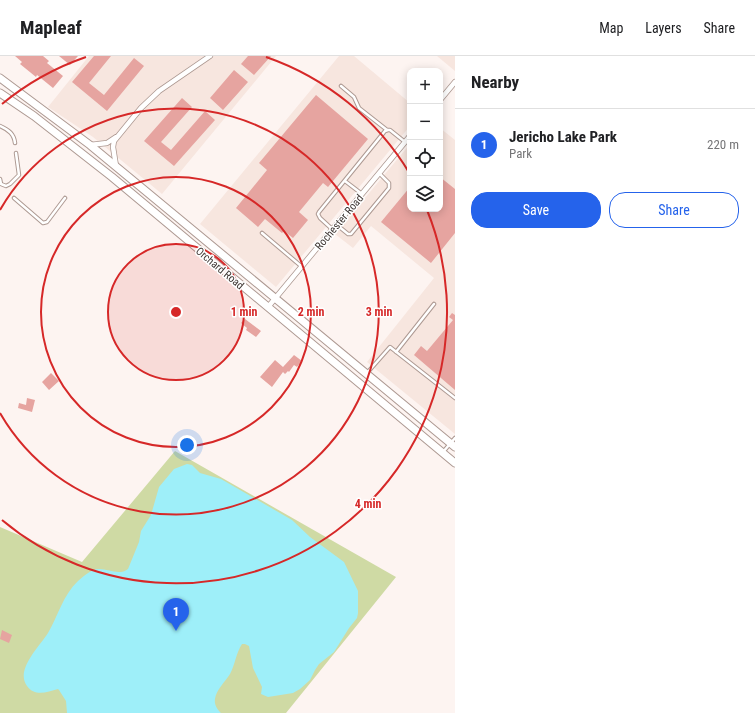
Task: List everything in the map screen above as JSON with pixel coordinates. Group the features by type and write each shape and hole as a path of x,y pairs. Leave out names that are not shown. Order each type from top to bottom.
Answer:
{"main road":[{"name":"Orchard Road","path":"0,78 90,145 275,298 454,442"},
{"name":"Orchard Road","path":"0,92 34,116 112,177 455,462"}],"street":[{"path":"90,145 106,143 117,136 141,108 159,91 210,56"},
{"path":"443,96 455,82"},
{"path":"116,166 113,147 117,136"},
{"name":"Rochester Road","path":"268,307 407,140"}],"lane":[{"path":"341,86 354,97 359,108 405,142"},
{"path":"0,126 11,133 14,137 15,143"},
{"path":"379,174 389,183 390,186 351,234 334,227 320,218 318,214 387,130"},
{"path":"0,179 1,184 6,186 19,176 16,153"},
{"path":"345,180 362,194"},
{"path":"14,198 43,222 47,222 66,198"},
{"path":"262,234 301,266"},
{"path":"396,352 434,304"},
{"path":"367,373 390,347 455,398"},
{"path":"442,452 454,442"}],"shaded area":[{"path":"89,56 276,56 162,194 93,137 48,107"},
{"path":"339,56 354,56 407,100 407,130 276,287 200,224"},
{"path":"437,56 455,56 455,71"},
{"path":"443,130 455,140 455,434 367,362 434,278 371,226 353,248 335,234 407,148 407,212 443,212"}],"green space":[{"path":"175,451 396,577 286,713 0,713 0,527 82,562"}],"water":[{"path":"187,464 192,465 200,473 221,479 292,520 310,537 344,562 358,591 357,618 334,652 319,664 310,680 293,693 268,697 261,694 262,687 253,668 249,646 242,644 230,674 219,689 216,696 216,705 221,713 67,713 66,701 58,689 37,693 27,686 24,680 26,666 48,633 68,593 78,581 96,569 121,572 128,569 139,542 141,531 151,515 159,487 174,469"}],"building":[{"path":"15,56 43,56 49,61 47,63 63,76 53,88 20,64 22,62"},
{"path":"59,56 78,56 70,65"},
{"path":"94,56 111,56 89,83 104,95 134,58 144,66 107,111 72,82"},
{"path":"248,56 271,56 254,75 241,64"},
{"path":"234,70 248,82 223,110 210,98"},
{"path":"316,95 368,139 328,187 323,183 299,212 308,220 293,238 284,231 282,233 265,219 258,227 236,208 267,170 259,163"},
{"path":"182,98 192,107 161,142 171,150 205,111 215,120 174,166 144,141"},
{"path":"443,179 455,189 455,233 431,263 381,222 407,191 407,212 443,212"},
{"path":"452,313 455,315 455,390 414,355 421,346 427,351 453,320 449,317"},
{"path":"245,319 261,331 256,337 246,330 247,328 241,323"},
{"path":"294,355 302,361 297,367 294,365 289,372 288,371 285,374 283,372 272,387 260,377 275,360 283,367"},
{"path":"51,373 59,381 49,390 42,382"},
{"path":"27,398 35,400 32,412 18,408 19,403 26,405"},
{"path":"2,630 12,635 9,643 0,639"}],"place":[{"name":"Jericho Lake Park","path":"176,631"}]}
